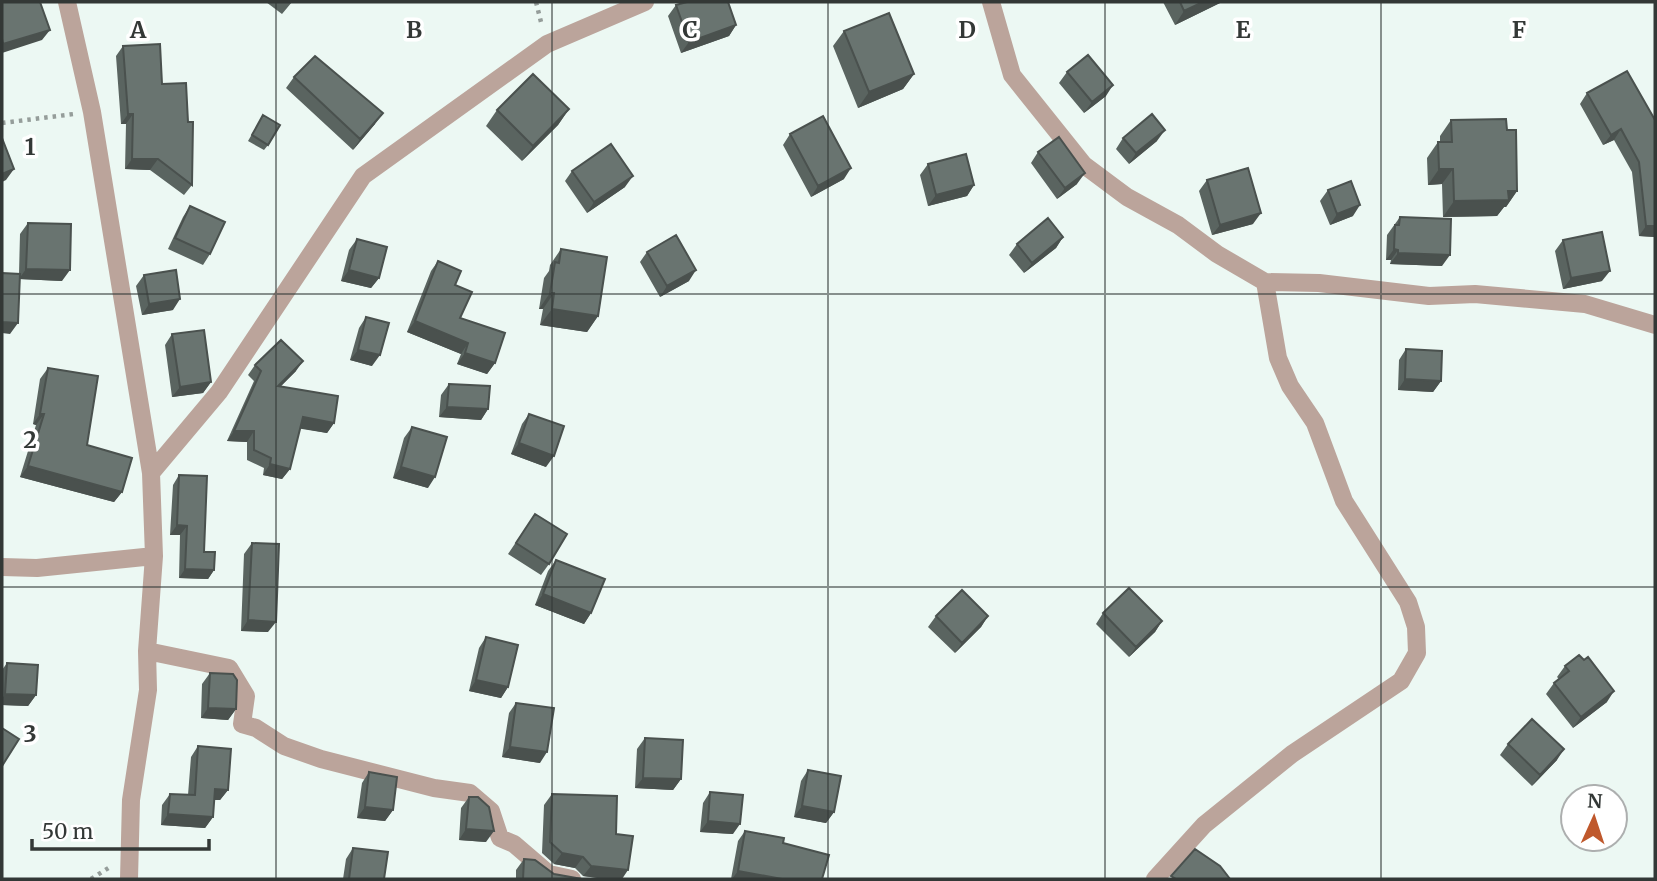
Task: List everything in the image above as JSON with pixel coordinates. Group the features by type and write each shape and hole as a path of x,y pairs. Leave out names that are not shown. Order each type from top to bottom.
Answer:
{"street":[{"path":"67,2 92,112 150,472 154,556 147,651 148,690 131,800 130,879"},
{"path":"150,472 219,392 363,176 547,44 645,2"},
{"path":"991,2 1012,75 1083,165 1127,197 1178,225 1217,254 1265,282 1319,283 1429,296 1475,294 1585,304 1655,325"},
{"path":"1155,879 1204,825 1282,762 1401,681 1417,653 1416,627 1408,602 1344,500 1315,423 1290,386 1278,358 1272,336 1265,282"},
{"path":"2,567 37,568 154,556"},
{"path":"147,651 229,668 246,696 242,724 256,728 284,747 434,788 470,793 491,811 500,838 514,844 549,874 572,879"}],"path":[{"path":"2,123 92,112"}],"building":[{"path":"2,2 40,2 50,30 3,44"},
{"path":"687,2 728,2 736,25 689,42 676,5"},
{"path":"1180,2 1203,2 1184,11"},
{"path":"889,13 914,74 869,92 844,31"},
{"path":"160,44 162,84 186,83 188,122 193,122 192,185 158,159 132,159 133,114 128,114 123,46"},
{"path":"1088,55 1113,85 1092,102 1067,72"},
{"path":"315,56 383,113 360,139 294,77"},
{"path":"1627,71 1655,120 1655,226 1646,226 1639,162 1621,129 1611,135 1587,93"},
{"path":"533,74 569,109 533,146 497,110"},
{"path":"1152,114 1165,130 1136,153 1123,138"},
{"path":"263,115 280,125 268,145 252,135"},
{"path":"823,116 851,168 818,186 790,134"},
{"path":"1506,119 1507,130 1516,130 1517,191 1508,191 1509,200 1454,201 1453,169 1439,169 1438,142 1452,142 1451,120"},
{"path":"1059,137 1085,173 1065,188 1038,152"},
{"path":"2,138 14,169 2,174"},
{"path":"611,144 633,176 594,202 572,171"},
{"path":"966,154 974,185 936,195 928,164"},
{"path":"1248,168 1261,213 1220,225 1207,180"},
{"path":"1351,181 1360,205 1337,214 1328,190"},
{"path":"190,206 225,222 210,254 175,238"},
{"path":"1400,217 1451,219 1450,255 1398,253 1398,250 1394,249 1395,225 1399,225"},
{"path":"1048,218 1063,237 1032,263 1017,244"},
{"path":"28,223 71,224 70,270 26,269"},
{"path":"1602,232 1610,271 1571,278 1563,240"},
{"path":"676,235 696,270 667,286 647,252"},
{"path":"357,239 387,247 379,278 349,270"},
{"path":"561,249 607,257 598,316 552,309 554,293 550,293 555,262 559,263"},
{"path":"438,261 461,271 455,285 472,292 460,318 505,333 495,363 465,353 468,343 415,321"},
{"path":"176,270 180,299 149,304 144,275"},
{"path":"2,273 20,274 18,323 2,322"},
{"path":"366,317 389,323 380,355 358,350"},
{"path":"204,330 211,382 180,387 172,334"},
{"path":"281,340 303,361 278,386 338,396 334,423 303,417 290,469 270,464 271,458 254,450 254,431 234,431 261,371 255,365"},
{"path":"1406,349 1442,351 1441,381 1405,379"},
{"path":"48,368 98,376 87,445 132,458 122,492 28,466 44,414 40,414"},
{"path":"449,384 490,386 488,409 447,407"},
{"path":"529,414 564,426 554,456 519,443"},
{"path":"412,427 447,437 435,477 401,467"},
{"path":"179,475 207,476 204,552 215,552 214,570 185,569 187,526 177,525"},
{"path":"535,514 567,534 549,564 516,543"},
{"path":"252,543 279,544 276,622 248,620"},
{"path":"556,560 605,579 591,613 543,594"},
{"path":"1129,588 1162,621 1136,647 1103,613"},
{"path":"962,590 988,616 962,643 936,616"},
{"path":"486,637 518,645 508,687 476,680"},
{"path":"1579,655 1584,660 1588,657 1614,691 1581,717 1554,683 1569,671 1565,666"},
{"path":"7,663 38,665 36,695 5,694"},
{"path":"210,673 233,674 237,680 236,709 208,708"},
{"path":"516,703 554,708 547,752 510,747"},
{"path":"1532,719 1564,749 1540,775 1508,744"},
{"path":"2,728 19,739 2,766"},
{"path":"645,738 683,740 681,779 643,778"},
{"path":"198,746 231,749 228,790 215,789 213,817 168,814 170,794 195,795"},
{"path":"808,770 841,776 834,812 802,806"},
{"path":"369,772 397,777 393,810 365,807"},
{"path":"710,792 743,795 740,824 708,821"},
{"path":"552,794 617,796 616,834 633,836 628,870 591,866 583,857 562,853 550,842"},
{"path":"469,797 478,797 489,807 494,831 466,829"},
{"path":"745,831 784,838 783,843 829,855 822,879 782,879 738,871"},
{"path":"353,848 388,852 384,879 349,879"},
{"path":"1195,849 1220,866 1230,879 1176,879 1171,876"},
{"path":"524,859 535,860 554,874 582,879 523,879"}]}
